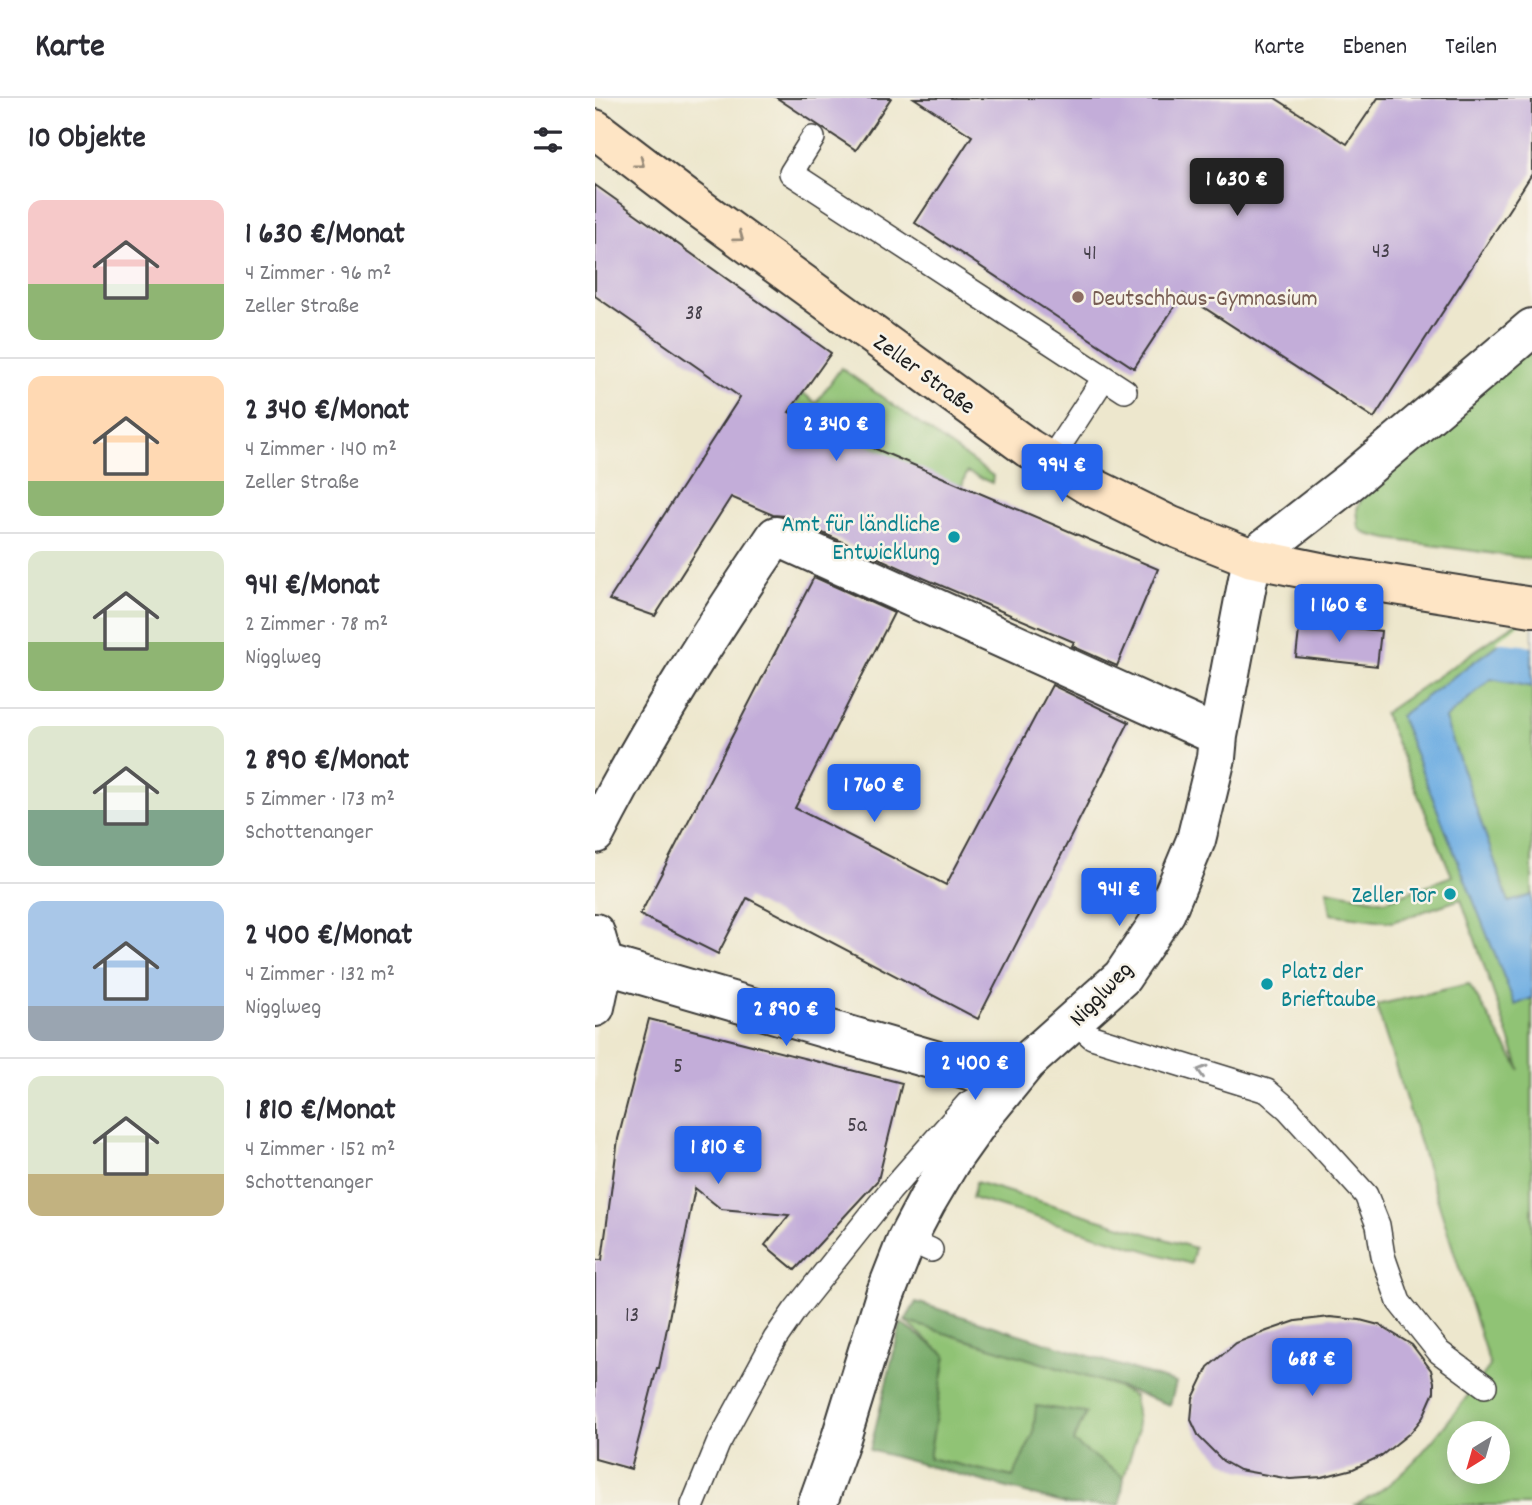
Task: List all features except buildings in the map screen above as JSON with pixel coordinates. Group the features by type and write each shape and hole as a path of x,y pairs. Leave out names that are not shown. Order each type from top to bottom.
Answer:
{"street":[{"name":"Zeller Straße","path":"595,129 1028,448 1088,485 1181,531 1252,558 1346,577 1517,604"},
{"path":"1252,558 1352,480 1532,328"},
{"path":"595,834 625,775 702,646 776,536 1218,736"},
{"name":"Nigglweg","path":"817,1505 841,1438 885,1295 919,1244 950,1162 1027,1062 1083,1029 1166,912 1196,840 1216,758 1252,558"},
{"path":"595,1007 600,948 880,1043 1010,1082"}],"lane":[{"path":"813,138 791,173 1125,391"},
{"path":"1049,462 1104,378"},
{"path":"1083,1029 1267,1091 1288,1109 1366,1195 1378,1225 1383,1256 1399,1302 1439,1352 1485,1386"},
{"path":"693,1505 718,1444 775,1339 795,1310 890,1191 967,1104 1010,1082"}],"green space":[{"path":"1532,345 1532,559 1388,539 1367,534 1359,528 1357,509 1363,495"},
{"path":"841,368 993,476 992,483 967,472 962,486 770,439 803,393 816,403"},
{"path":"1532,612 1532,1505 1354,1505 1393,1481 1412,1464 1447,1423 1447,1484 1510,1484 1510,1421 1448,1421 1490,1366 1376,1005 1469,984 1520,1070 1461,899 1392,922 1331,914 1327,890 1385,901 1452,876 1384,713"},
{"path":"976,1182 1195,1248 1191,1264 972,1198"},
{"path":"916,1302 1176,1383 1170,1405 905,1321"},
{"path":"905,1321 1110,1384 1134,1396 1138,1431 1124,1477 1097,1484 1013,1477 928,1458 946,1356"},
{"path":"901,1323 946,1355 929,1458 1013,1477 1033,1435 1036,1406 1086,1413 1073,1442 1124,1477 1120,1505 1069,1505 870,1450"}],"water":[{"path":"1532,619 1532,687 1491,679 1445,719 1509,902 1532,895 1532,998 1515,1005 1400,716"}],"pier":[{"path":"1532,615 1532,646 1495,642 1530,616"}],"place":[{"name":"Deutschhaus-Gymnasium","path":"1078,297"},
{"name":"Amt für ländliche Entwicklung","path":"954,537"},
{"name":"Zeller Tor","path":"1450,894"},
{"name":"Platz der Brieftaube","path":"1267,984"}]}
